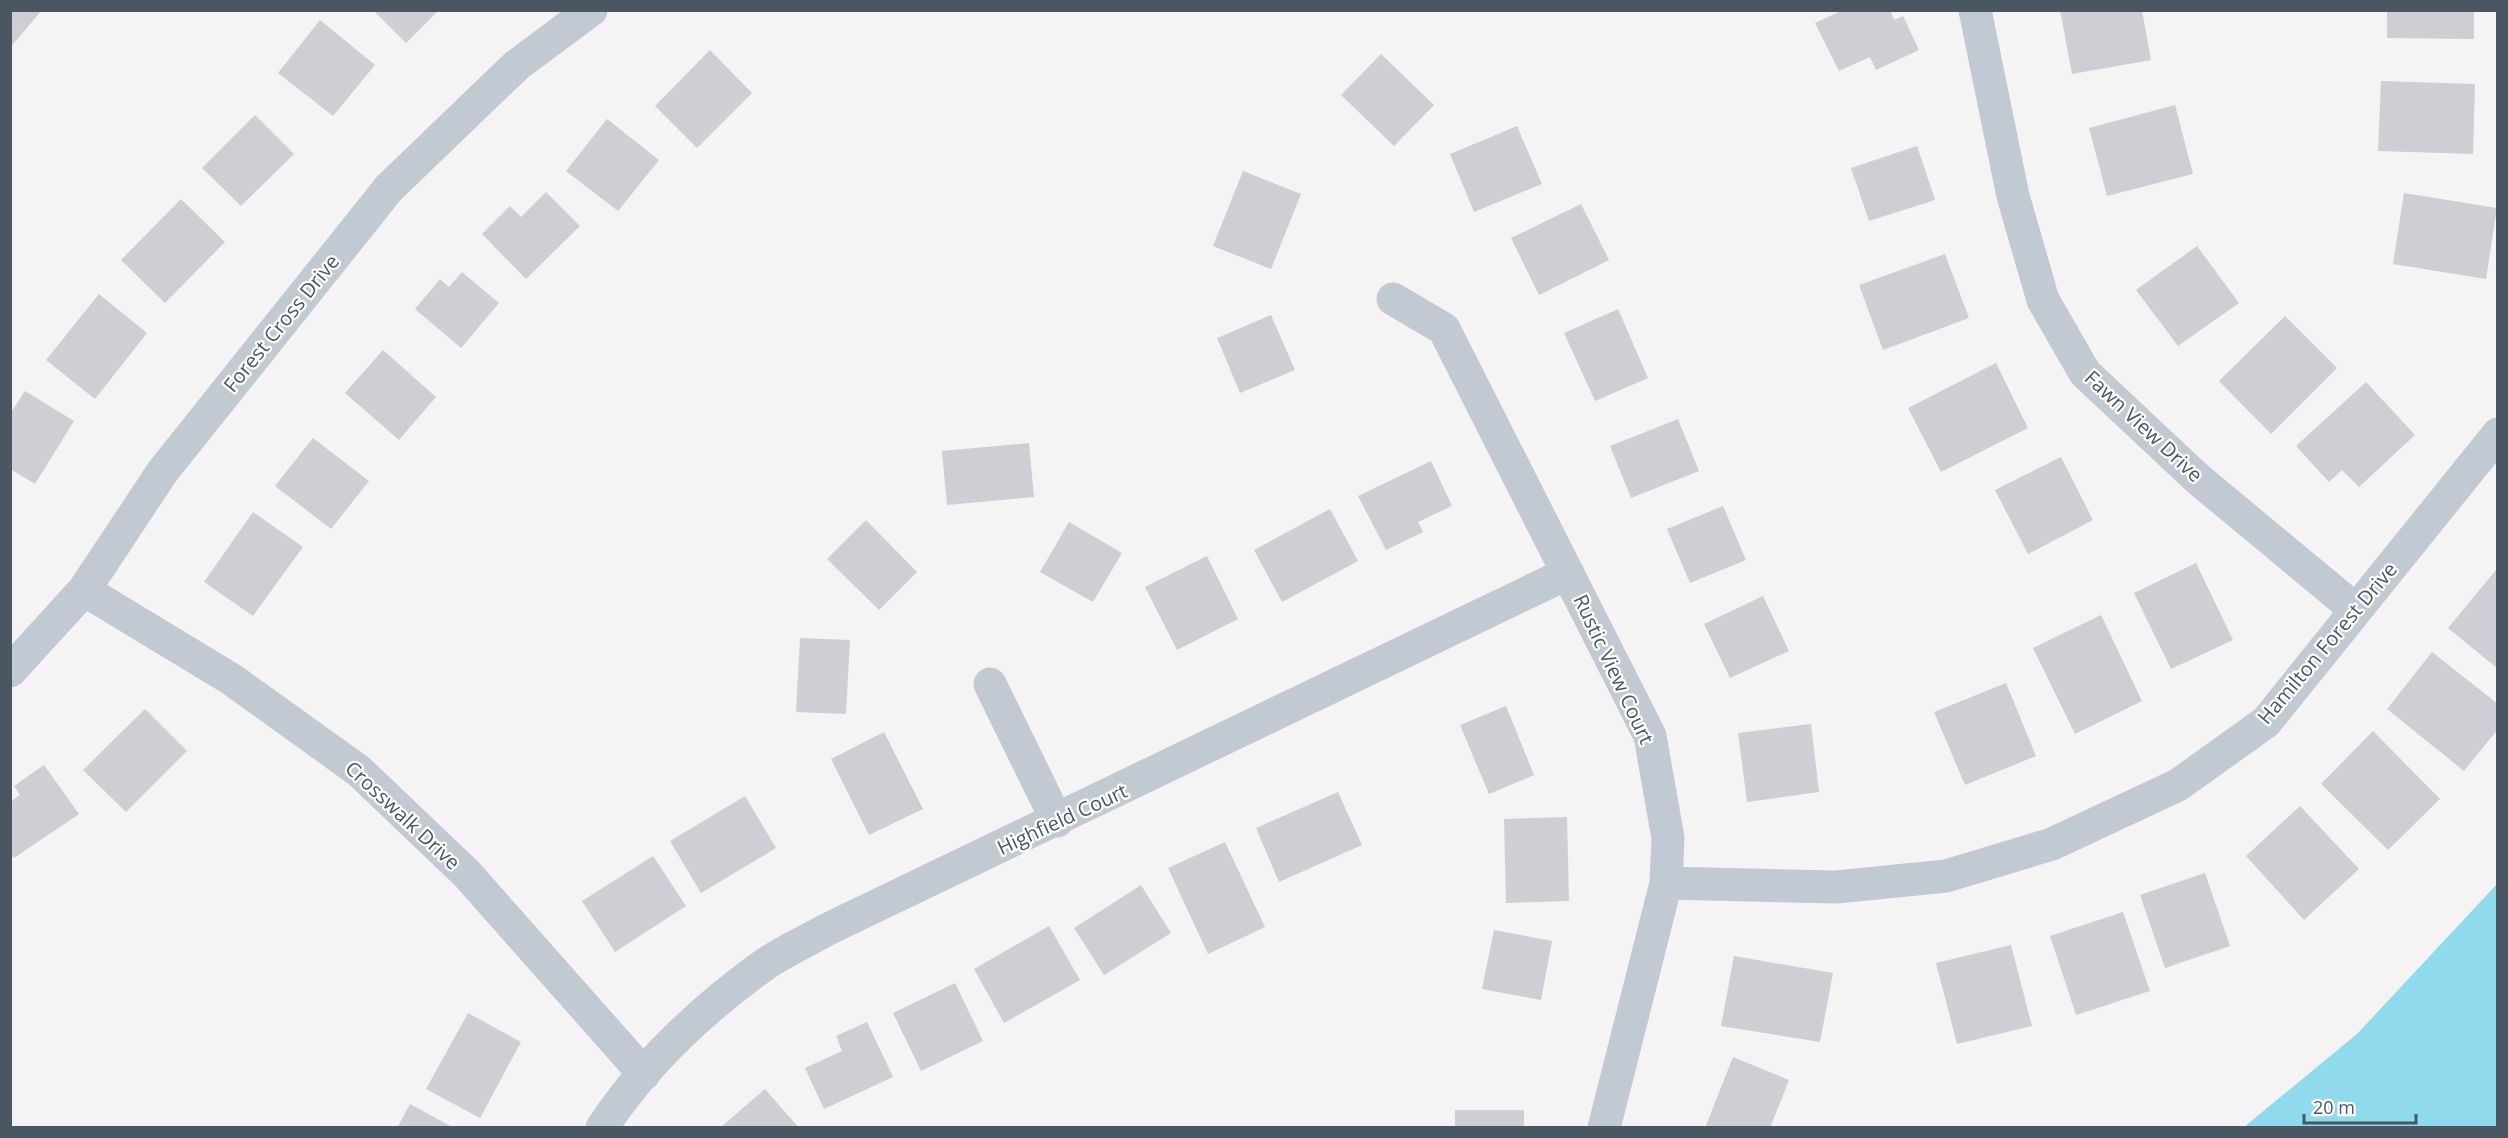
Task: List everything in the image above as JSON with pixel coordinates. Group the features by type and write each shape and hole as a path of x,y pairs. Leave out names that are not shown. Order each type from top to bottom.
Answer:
{"street":[{"name":"Forest Cross Drive","path":"10,671 84,590 163,471 389,188 517,65 591,10"},
{"name":"Fawn View Drive","path":"1975,10 2013,196 2043,300 2085,373 2198,479 2356,610"},
{"name":"Rustic View Court","path":"1393,299 1444,329 1650,736 1668,838 1666,883 1604,1128"},
{"name":"Hamilton Forest Drive","path":"1666,883 1836,886 1935,877 2052,844 2178,786 2266,722 2498,434"},
{"name":"Highfield Court","path":"602,1128 615,1107 670,1046 716,1003 766,964 828,929 1058,821 1569,573"},
{"name":"Crosswalk Drive","path":"84,590 231,680 359,771 467,874 645,1074"},
{"path":"990,684 1058,821"}],"water":[{"path":"2497,884 2497,1127 2244,1127 2357,1034"}],"building":[{"path":"10,10 42,10 10,48"},
{"path":"373,10 439,10 406,43"},
{"path":"1843,10 1890,10 1894,20 1903,16 1919,50 1876,70 1870,57 1839,71 1815,23"},
{"path":"2060,10 2142,10 2151,60 2072,74"},
{"path":"2387,10 2474,10 2474,39 2387,38"},
{"path":"320,20 375,65 333,116 278,73"},
{"path":"710,50 752,93 697,148 655,106"},
{"path":"1381,54 1434,105 1394,146 1341,95"},
{"path":"2381,81 2475,84 2473,154 2378,151"},
{"path":"2175,105 2193,174 2107,196 2089,128"},
{"path":"255,115 294,154 241,206 202,168"},
{"path":"607,119 659,160 618,211 566,171"},
{"path":"1517,126 1542,184 1474,212 1450,154"},
{"path":"1917,146 1935,200 1869,221 1851,168"},
{"path":"1243,171 1301,194 1271,269 1213,246"},
{"path":"546,192 580,226 526,279 482,234 510,206 521,217"},
{"path":"2404,193 2497,208 2486,279 2393,264"},
{"path":"181,199 225,242 165,303 121,260"},
{"path":"1581,204 1609,260 1539,295 1511,238"},
{"path":"2197,246 2239,303 2178,346 2136,290"},
{"path":"1945,254 1969,318 1883,350 1859,285"},
{"path":"462,272 499,303 461,348 415,309 440,279 449,287"},
{"path":"99,294 147,333 95,399 46,360"},
{"path":"1618,309 1648,378 1595,401 1564,333"},
{"path":"1271,315 1295,370 1240,393 1217,338"},
{"path":"2285,316 2337,368 2271,434 2219,381"},
{"path":"383,350 436,397 399,440 345,393"},
{"path":"1996,363 2028,428 1941,472 1908,408"},
{"path":"2366,382 2415,435 2359,487 2342,470 2329,482 2296,446"},
{"path":"25,391 74,421 35,484 10,469 10,414"},
{"path":"1678,419 1699,471 1631,498 1610,446"},
{"path":"313,438 369,481 331,529 275,486"},
{"path":"1029,443 1034,497 947,505 942,451"},
{"path":"2061,457 2093,520 2028,554 1995,490"},
{"path":"1431,461 1452,506 1418,522 1423,532 1386,550 1358,496"},
{"path":"1723,506 1746,560 1690,583 1667,529"},
{"path":"1330,509 1358,561 1282,602 1254,550"},
{"path":"253,512 303,547 253,616 204,582"},
{"path":"866,520 917,572 879,610 827,559"},
{"path":"1069,522 1122,553 1093,602 1040,572"},
{"path":"1207,556 1238,619 1177,650 1145,587"},
{"path":"2196,563 2233,640 2171,669 2134,593"},
{"path":"2496,570 2498,571 2498,669 2448,628"},
{"path":"1763,596 1789,651 1730,678 1704,624"},
{"path":"2101,615 2142,701 2075,734 2033,648"},
{"path":"800,638 850,640 846,714 796,712"},
{"path":"2432,652 2498,704 2498,729 2464,771 2387,709"},
{"path":"2006,683 2036,756 1965,785 1934,712"},
{"path":"1506,706 1534,775 1489,794 1460,725"},
{"path":"145,709 187,751 126,812 83,770"},
{"path":"1811,724 1819,792 1747,802 1738,733"},
{"path":"2373,731 2440,799 2388,850 2321,784"},
{"path":"884,732 923,809 869,835 831,759"},
{"path":"44,765 79,814 14,858 10,854 10,802 20,795 14,786"},
{"path":"1338,792 1362,845 1279,882 1256,828"},
{"path":"745,796 776,848 701,893 670,841"},
{"path":"2300,806 2359,869 2304,920 2246,856"},
{"path":"1567,817 1569,901 1506,903 1504,819"},
{"path":"1225,842 1265,927 1208,954 1168,868"},
{"path":"653,856 686,906 615,952 582,901"},
{"path":"2205,873 2230,946 2165,968 2140,895"},
{"path":"1141,885 1171,933 1104,975 1074,928"},
{"path":"2123,912 2150,991 2076,1015 2050,936"},
{"path":"1049,926 1080,980 1004,1023 974,969"},
{"path":"1494,930 1552,941 1541,1000 1482,989"},
{"path":"2011,945 2032,1026 1957,1044 1936,963"},
{"path":"1734,956 1833,973 1820,1042 1721,1026"},
{"path":"955,983 983,1041 921,1071 893,1013"},
{"path":"468,1013 521,1042 480,1118 426,1089"},
{"path":"867,1022 893,1077 824,1109 805,1068 842,1051 836,1036"},
{"path":"1733,1057 1789,1080 1770,1128 1705,1128"},
{"path":"765,1089 799,1128 720,1128"},
{"path":"410,1104 454,1128 397,1128"},
{"path":"1455,1110 1524,1110 1524,1128 1455,1128"}]}
